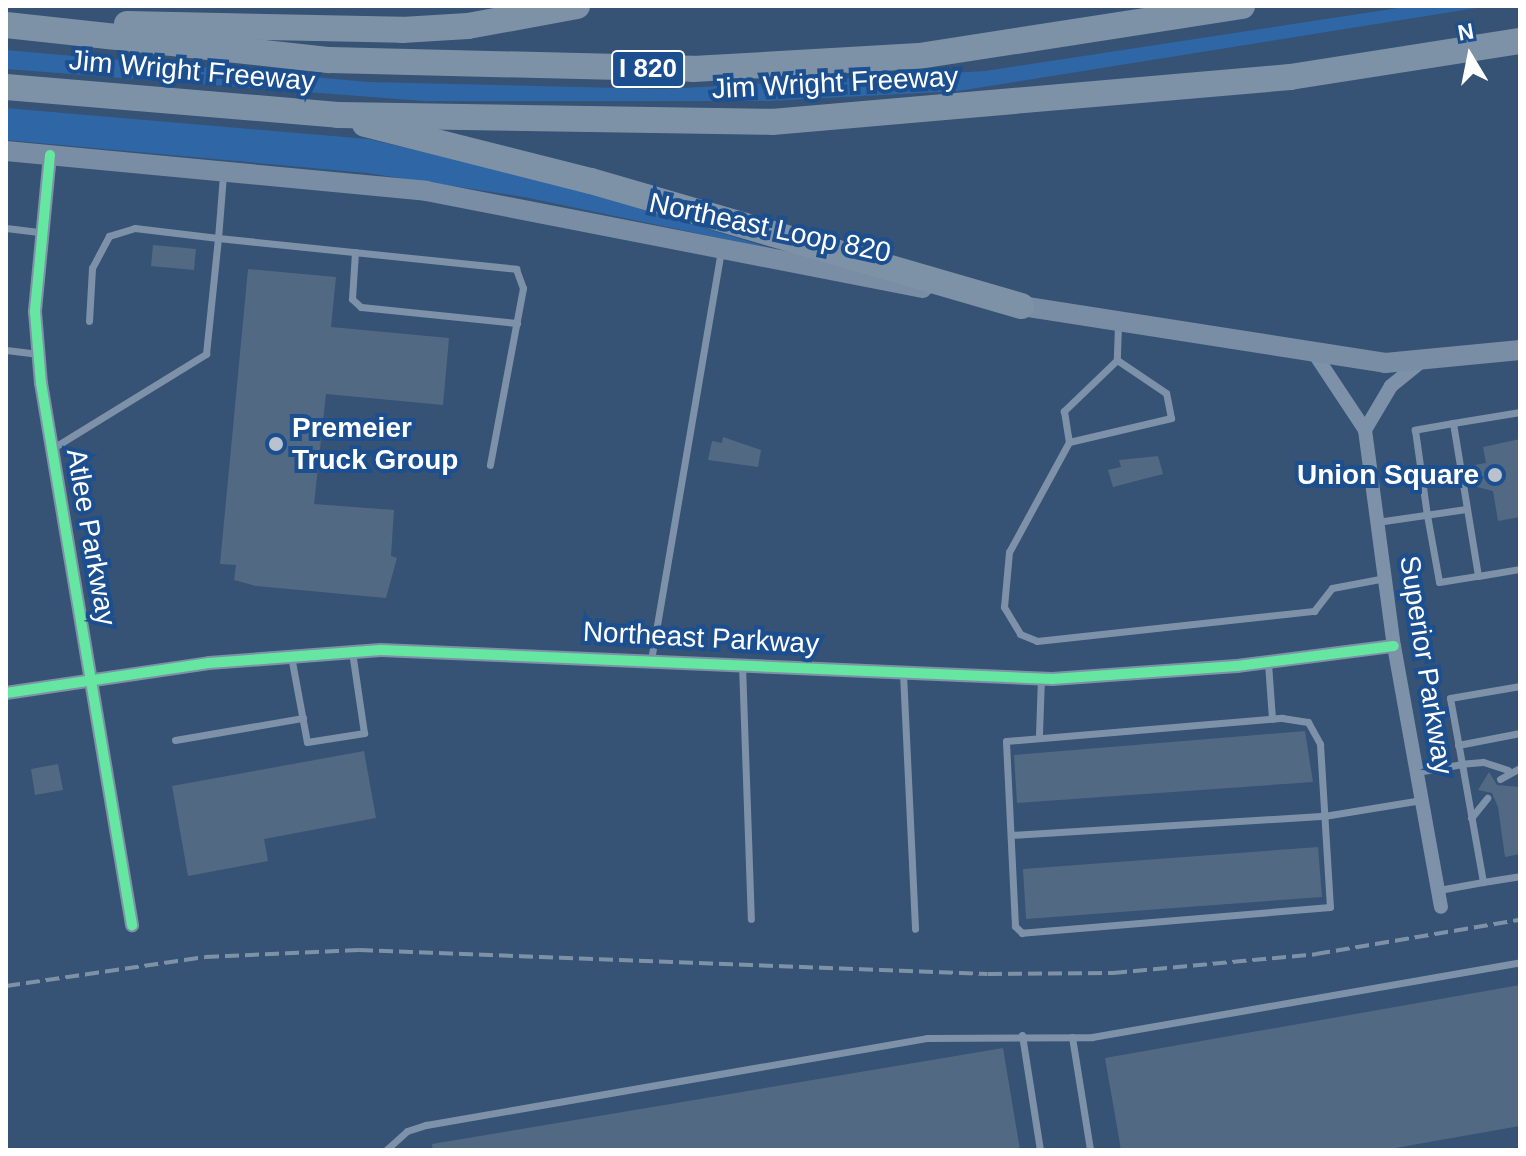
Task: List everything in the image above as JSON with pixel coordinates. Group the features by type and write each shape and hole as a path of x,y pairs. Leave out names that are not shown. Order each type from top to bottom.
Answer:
{"highway":[{"path":"53,29 114,24 402,30 468,26 577,6"},
{"name":"Jim Wright Freeway","path":"6,25 330,60 693,69 919,56 1242,6"},
{"name":"Jim Wright Freeway","path":"6,87 338,115 531,122 830,119 1290,77 1520,41"},
{"path":"338,115 591,181 1021,306"}],"main road":[{"name":"Northeast Loop 820","path":"6,151 224,169 426,191 1021,306 1316,356 1422,361 1520,350"}],"street":[{"name":"Atlee Parkway","path":"50,155 41,232 39,354 51,449 132,925"},
{"path":"1316,356 1365,430 1391,386 1422,361"},
{"name":"Superior Parkway","path":"1365,430 1394,646 1441,907"},
{"name":"Northeast Parkway","path":"6,693 291,656 352,652 651,660 1041,678 1268,663 1394,646"}],"lane":[{"path":"51,449 206,354 224,169"},
{"path":"6,228 41,232"},
{"path":"89,321 92,268 109,236 135,228 516,269 523,288 490,465"},
{"path":"651,660 721,248"},
{"path":"355,252 352,299 361,307 517,323"},
{"path":"1118,323 1117,360 1064,411 1069,442 1009,552 1004,607 1020,634 1037,641 1314,611 1332,588 1385,578"},
{"path":"6,350 39,354"},
{"path":"1069,442 1171,418 1166,393 1117,360"},
{"path":"1520,412 1415,430 1439,582 1520,569"},
{"path":"1453,423 1478,576"},
{"path":"1377,522 1466,509"},
{"path":"291,656 307,742 364,733 352,652"},
{"path":"1268,663 1272,719"},
{"path":"742,665 751,919"},
{"path":"903,673 915,929"},
{"path":"1039,734 1041,678"},
{"path":"1483,882 1450,698 1520,686"},
{"path":"175,740 303,718"},
{"path":"1294,718 1316,729 1330,907 1022,933 1015,926 1006,741 1039,734 1294,718"},
{"path":"1458,745 1520,733"},
{"path":"1417,772 1483,762 1508,770 1520,768"},
{"path":"1500,779 1508,770"},
{"path":"1471,818 1487,798"},
{"path":"1011,835 1324,816 1422,800"},
{"path":"1438,890 1520,876"},
{"path":"386,1150 407,1131 426,1125 927,1038 1072,1037 1520,962"},
{"path":"1022,1035 1040,1150"},
{"path":"1072,1037 1090,1150"}],"shaded area":[{"path":"1411,6 1489,6 958,91 769,101 424,101 6,69 6,50 369,82 664,89 985,71"},
{"path":"6,108 368,139 548,181 777,250 524,197 367,173 6,140"}],"building":[{"path":"153,245 196,249 194,270 151,266"},
{"name":"Premeier Truck Group","path":"248,269 336,277 331,327 449,338 443,405 326,394 314,504 394,510 391,556 397,558 386,598 256,586 234,580 236,565 220,564"},
{"path":"723,437 761,450 758,467 708,460 712,441 722,443"},
{"name":"Union Square","path":"1520,439 1520,517 1498,521 1493,491 1473,486 1469,466 1486,463 1483,447"},
{"path":"1158,456 1163,474 1113,487 1108,470 1121,467 1119,460"},
{"path":"1305,731 1313,782 1017,803 1014,755"},
{"path":"364,751 376,818 264,839 268,861 188,876 172,786"},
{"path":"58,764 63,790 35,795 31,769"},
{"path":"1489,772 1497,785 1520,787 1520,854 1505,857 1498,807 1492,793 1478,790"},
{"path":"1318,847 1322,897 1026,919 1023,869"},
{"path":"1520,985 1520,1126 1384,1150 1121,1150 1105,1058"},
{"path":"1003,1048 1020,1150 433,1150 432,1144"}],"railway":[{"path":"6,986 205,957 359,950 988,974 1113,973 1316,954 1520,920"}],"cycle path":[{"path":"50,155 35,312 41,383 132,925"},
{"path":"6,693 209,663 381,650 1052,679 1237,666 1394,646"}],"place":[{"name":"Premeier Truck Group","path":"276,444"},
{"name":"Union Square","path":"1495,475"}]}
